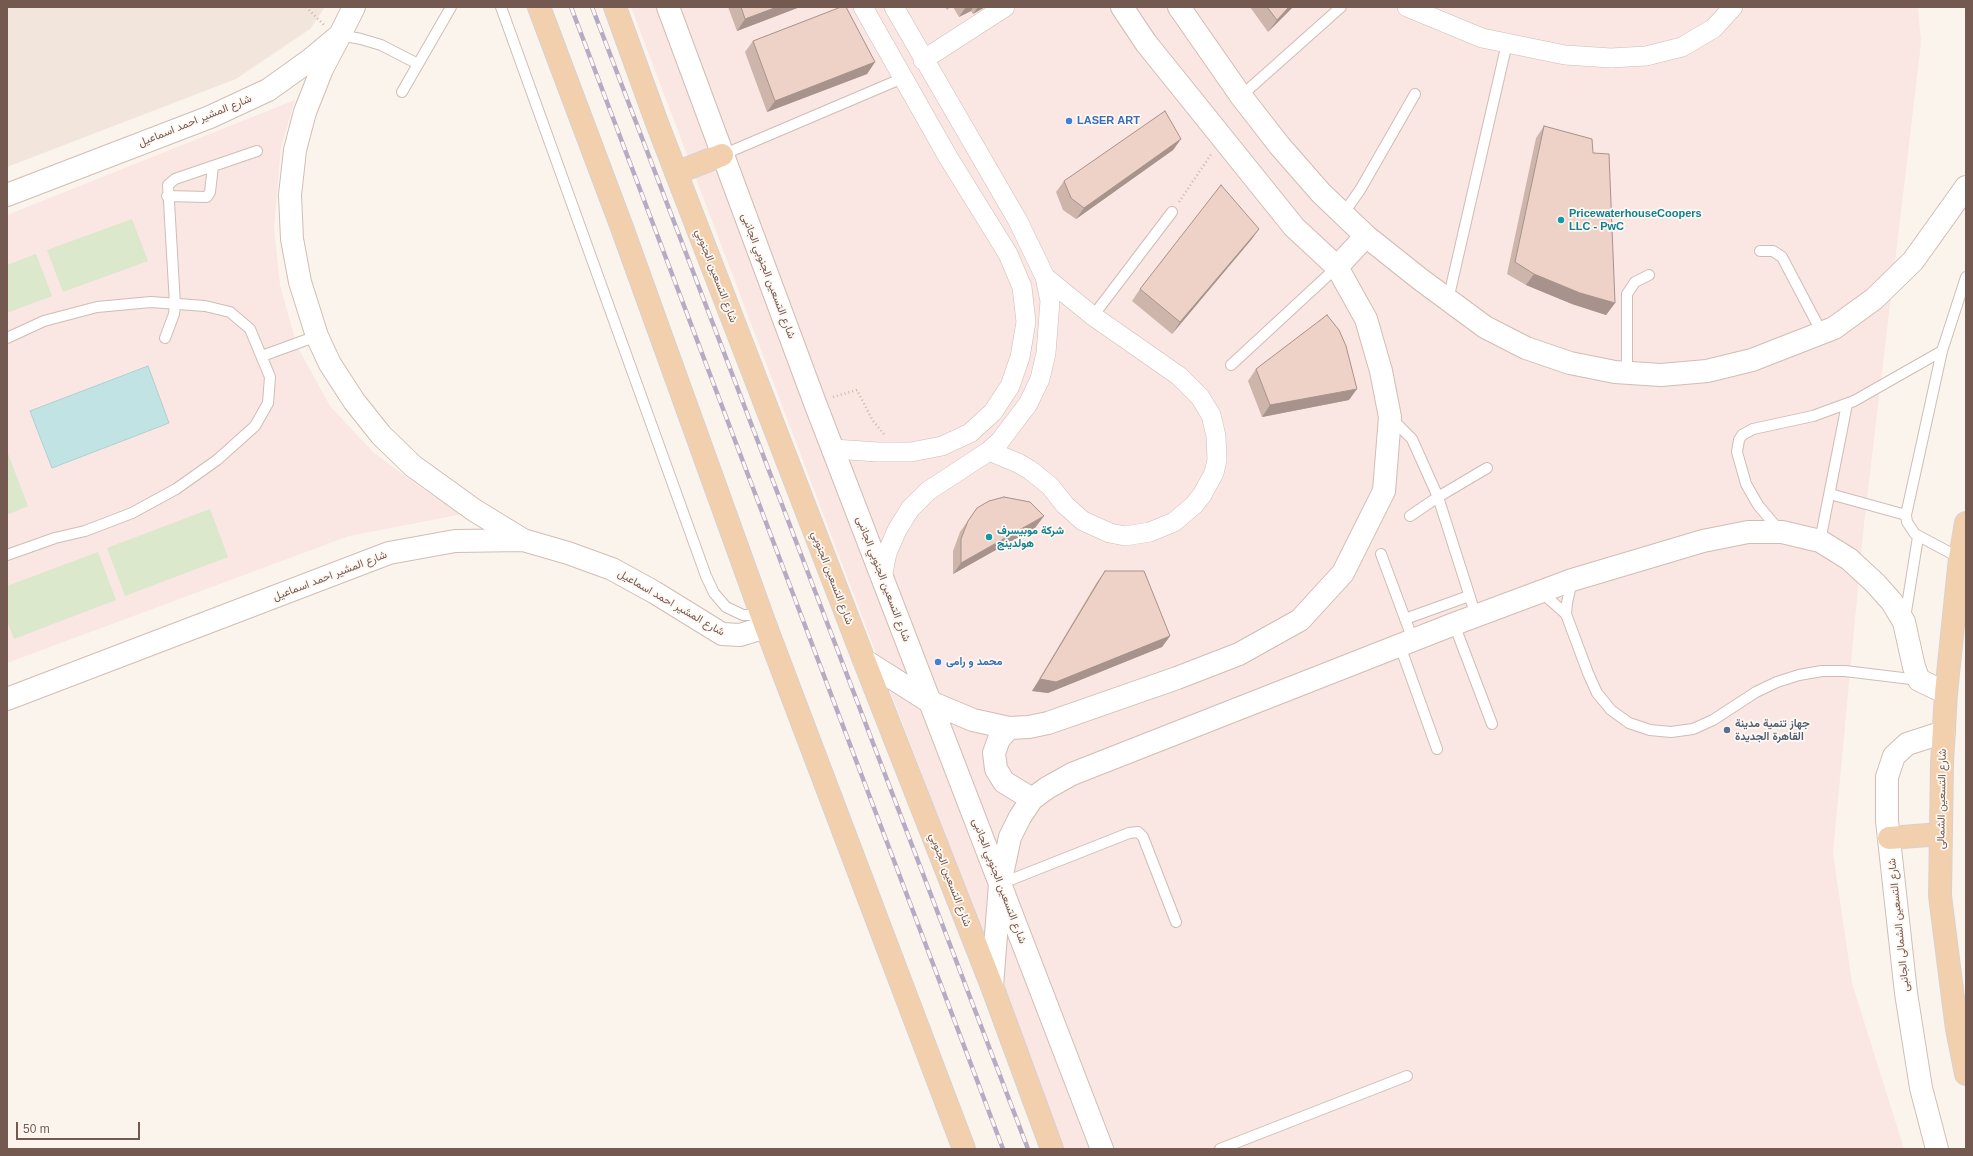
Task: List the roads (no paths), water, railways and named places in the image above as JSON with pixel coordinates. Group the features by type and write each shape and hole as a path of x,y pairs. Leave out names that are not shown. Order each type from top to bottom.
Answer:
{"main road":[{"path":"540,7 621,225 764,621 964,1149"},
{"name":"شارع التسعين الجنوبي","path":"615,7 676,173 864,660 992,986 1052,1149"},
{"path":"676,173 722,155"},
{"name":"شارع التسعين الشمالى","path":"1966,523 1960,558 1946,693 1940,896 1956,1029 1966,1074"},
{"path":"1889,838 1941,834"}],"street":[{"name":"شارع المشير احمد اسماعيل","path":"7,195 210,117 242,103 291,74 340,35 354,7"},
{"name":"شارع التسعين الجنوبي الجانبى","path":"668,7 815,403 1102,1149"},
{"path":"833,449 878,452 911,452 942,446 970,433 993,412 1010,386 1020,357 1026,322 1022,287 1008,254 948,157 863,7"},
{"path":"882,578 887,553 897,530 910,509 928,491 989,451 1004,436 1028,404 1040,379 1046,353 1050,302 1045,277 1018,221 923,60 894,7"},
{"path":"923,60 1005,7"},
{"path":"864,660 930,702 973,720 1009,728 1029,727 1048,723 1177,678 1239,654 1300,620 1344,573 1384,491 1390,417 1381,371 1366,319 1337,268 1294,227 1146,43 1122,7"},
{"path":"1179,7 1241,96 1279,145 1321,193 1366,236 1485,327 1526,348 1570,363 1615,372 1661,375 1707,371 1752,360 1834,328 1874,299 1913,261 1966,187"},
{"path":"1407,7 1482,38 1565,55 1611,58 1646,56 1682,47 1714,28 1733,7"},
{"path":"340,35 312,91 295,150 290,195 292,239 300,282 317,336 330,364 354,401 381,435 413,466 474,510 523,540"},
{"path":"291,74 299,74 306,77 311,84 312,91"},
{"path":"948,157 972,141"},
{"path":"1337,268 1366,236"},
{"path":"989,451 1018,463 1030,470 1050,486 1065,505 1083,521 1110,533 1125,536 1138,535 1162,528 1184,514 1202,495 1214,473 1217,448 1214,425 1206,406 1190,386 1179,376 1093,316 1045,277"},
{"path":"455,541 472,528 476,520 474,510"},
{"path":"992,986 1000,884 1010,837 1020,817 1032,799 1047,788 1072,774 1454,624 1572,580 1703,541 1748,532 1782,532 1820,540 1849,559 1875,583 1892,602 1904,622 1914,667 1919,680 1946,693"},
{"name":"شارع المشير احمد اسماعيل","path":"7,699 389,553 455,541 523,540 568,553 612,569 654,592 722,634 740,635 764,621"},
{"path":"1009,728 999,739 994,754 996,769 1004,782 1032,799"},
{"name":"شارع التسعين الشمالى الجانبى","path":"1937,1149 1921,1088 1913,1041 1887,821 1887,777 1894,756 1907,744 1944,732"}],"lane":[{"path":"402,92 451,7"},
{"path":"501,7 706,576 714,593 726,607 743,615 764,621"},
{"path":"1241,96 1341,7"},
{"path":"340,35 381,45 418,64"},
{"path":"1448,300 1506,43"},
{"path":"722,155 903,78"},
{"path":"1343,214 1360,190 1415,94"},
{"path":"165,338 174,314 175,304 167,196 168,185 171,181 257,151"},
{"path":"167,196 207,197 210,192 213,166"},
{"path":"1093,316 1172,212"},
{"path":"1760,251 1773,251 1782,257 1822,333"},
{"path":"1231,365 1337,268"},
{"path":"1627,373 1627,294 1635,282 1650,275"},
{"path":"1960,558 1918,537 1910,529 1906,514 1942,351 1966,277"},
{"path":"7,338 44,321 97,307 151,302 205,306 230,312 250,329 270,377 268,403 255,426 217,460 176,489 132,513 85,531 55,538 7,555"},
{"path":"262,356 317,336"},
{"path":"1782,532 1765,515 1746,484 1737,446 1739,440 1747,432 1813,416 1847,404 1942,351"},
{"path":"1820,540 1847,404"},
{"path":"1390,417 1412,439 1438,497 1476,616"},
{"path":"1410,516 1438,497 1487,468"},
{"path":"1830,494 1906,514"},
{"path":"1904,622 1918,537"},
{"path":"1381,554 1405,619 1406,643 1437,749"},
{"path":"1572,580 1566,614 1597,693 1611,710 1629,723 1650,730 1672,732 1693,729 1713,720 1756,692 1777,682 1799,675 1822,671 1919,680"},
{"path":"1541,592 1566,614"},
{"path":"1405,619 1469,596"},
{"path":"1454,624 1492,724"},
{"path":"1000,884 1129,833 1138,832 1143,837 1176,922"},
{"path":"1220,1149 1407,1076"}],"water":[{"path":"148,366 169,423 52,468 30,411"}],"railway":[{"path":"571,7 1003,1149"},
{"path":"592,7 1028,1149"}],"place":[{"name":"LASER ART","path":"1069,121"},
{"name":"PricewaterhouseCoopers LLC - PwC","path":"1561,220"},
{"name":"شركة موبيسرف هولدينج","path":"989,537"},
{"name":"محمد و رامى","path":"938,662"},
{"name":"جهاز تنمية مدينة القاهرة الجديدة","path":"1727,730"}]}
